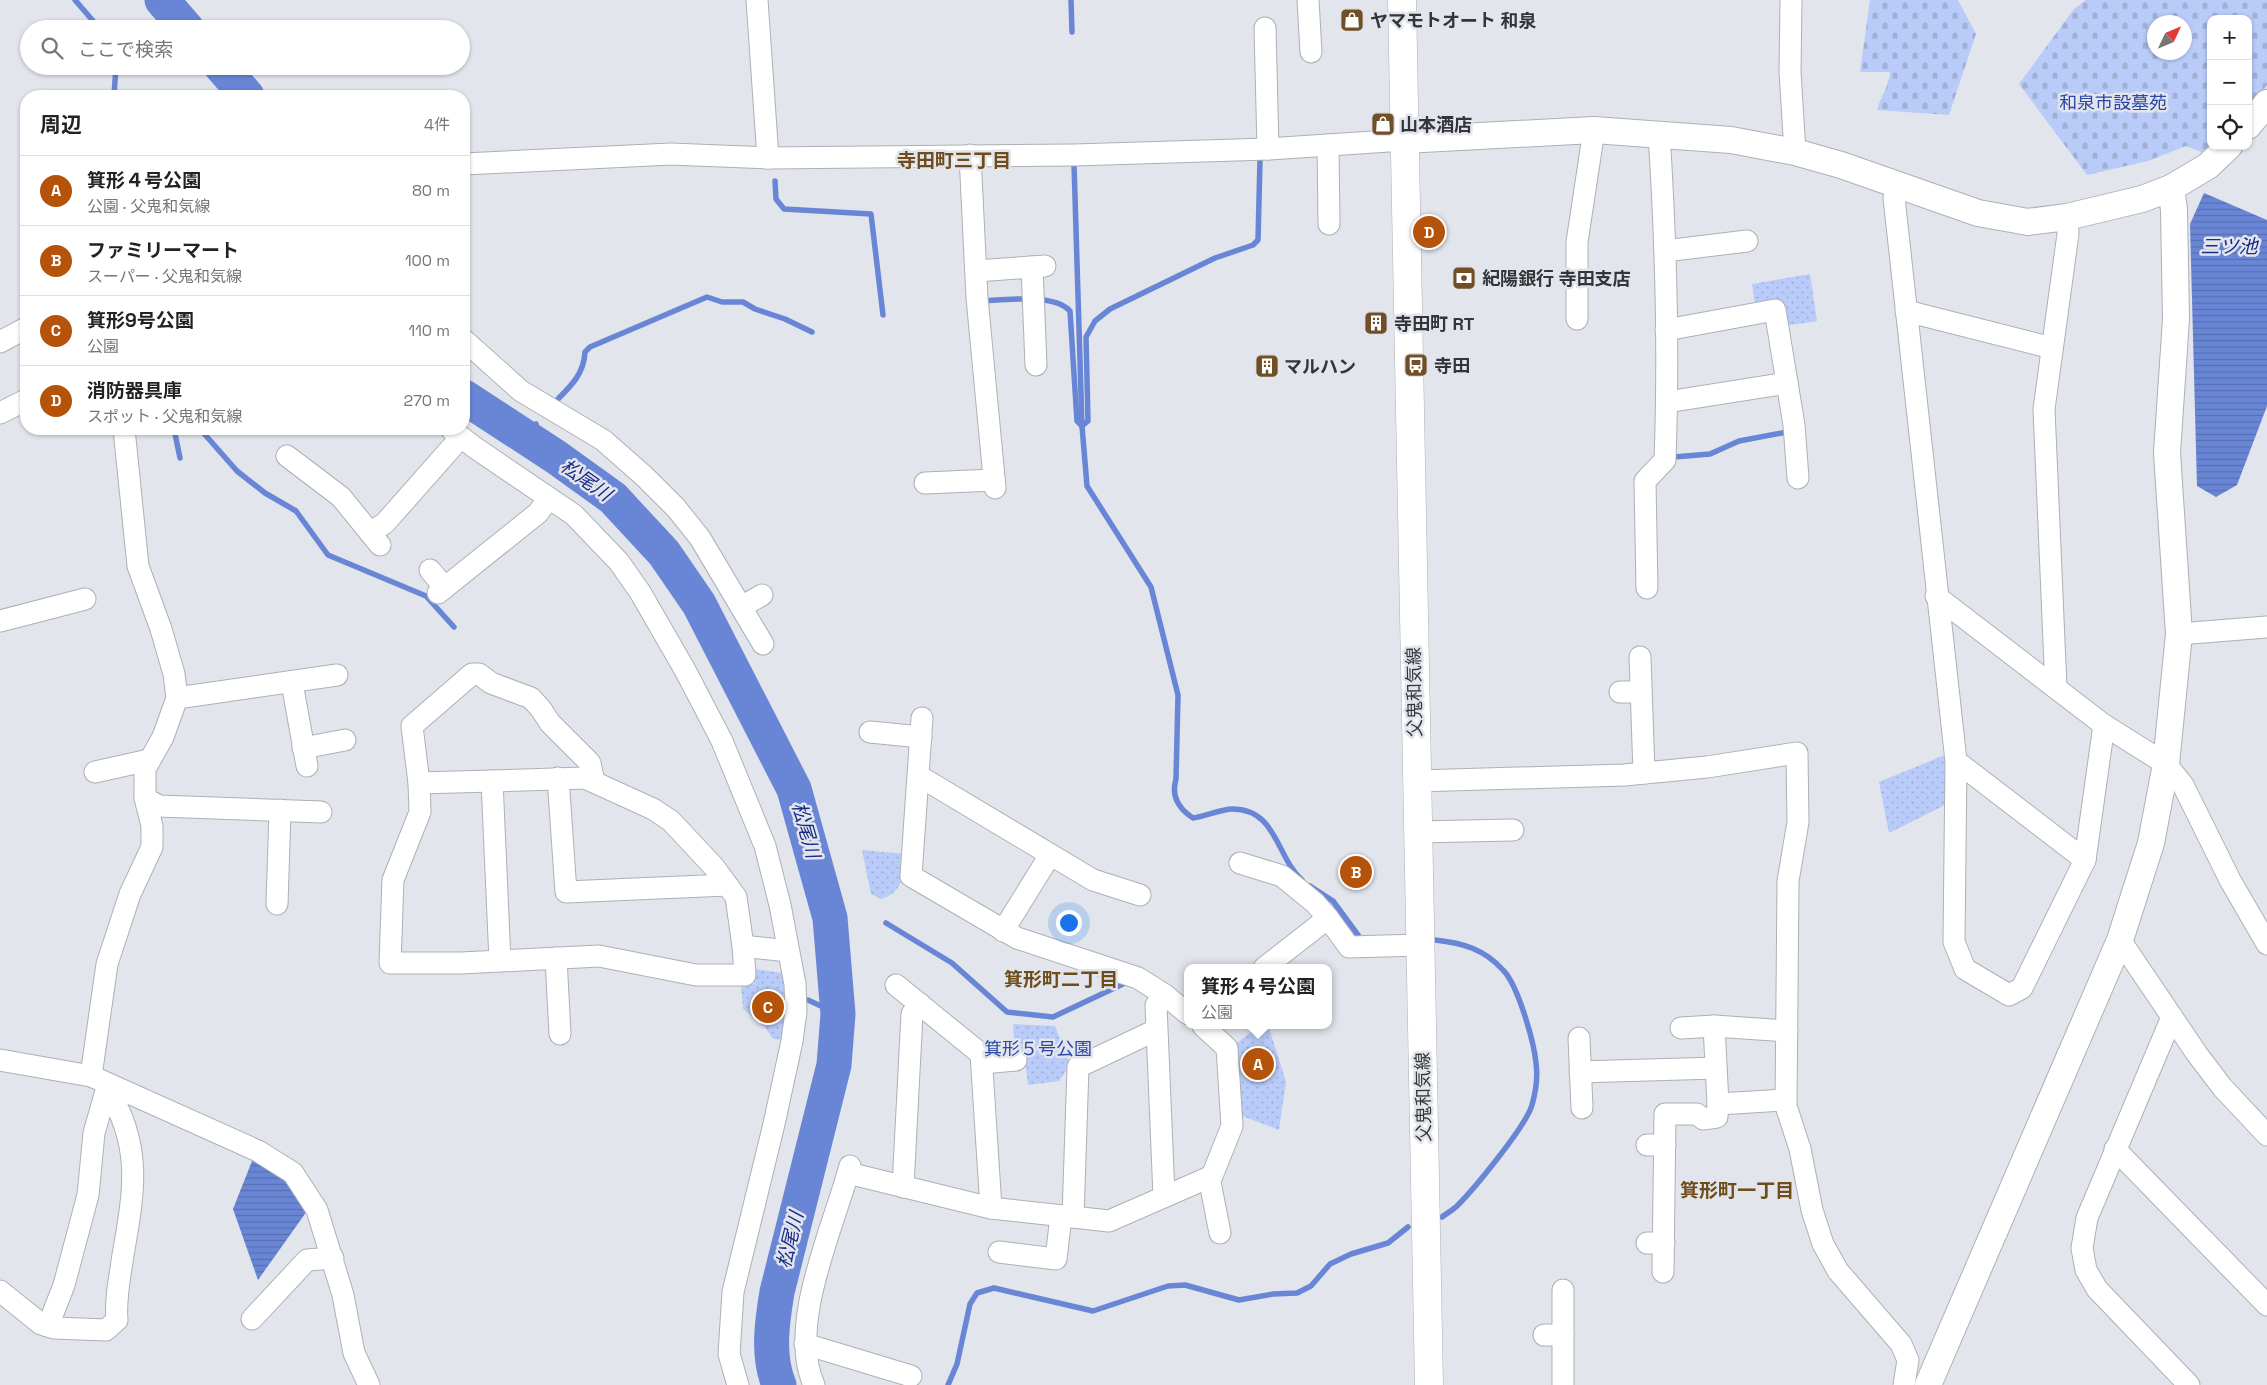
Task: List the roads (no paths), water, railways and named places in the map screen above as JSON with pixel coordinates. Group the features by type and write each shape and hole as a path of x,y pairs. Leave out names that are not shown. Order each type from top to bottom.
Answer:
{"main road":[{"name":"父鬼和気線","path":"1402,0 1429,1385"}],"street":[{"path":"757,0 768,158"},
{"path":"1308,0 1310,52"},
{"path":"1791,0 1790,72 1795,152"},
{"path":"1265,28 1268,149"},
{"path":"470,164 671,154 768,158 1074,155 1268,149 1594,130 1731,140 1795,152 1841,165 1896,186 1978,213 2028,222 2067,217 2142,199 2172,188 2208,166 2225,150"},
{"path":"1577,319 1578,242 1594,130"},
{"path":"1647,588 1644,481 1665,460 1667,402 1665,251 1659,134"},
{"path":"1328,146 1328,224"},
{"path":"925,483 994,484 976,271 970,155"},
{"path":"1896,186 1894,195 1906,311 1936,596 1956,760 1954,942 1966,969 2009,995 2022,988 2085,860 2104,725"},
{"path":"1934,1381 2120,940 2151,843 2166,764 2179,634 2167,453 2176,319 2172,188"},
{"path":"2056,688 2044,409 2068,234 2067,217"},
{"path":"1665,251 1747,241"},
{"path":"976,271 1039,266 1034,300 1042,353"},
{"path":"1666,330 1775,310 1794,425 1798,478"},
{"path":"1906,311 2052,348"},
{"path":"0,342 20,331"},
{"path":"470,345 521,391 603,440 644,476 680,512 700,538 763,644"},
{"path":"1667,402 1787,383"},
{"path":"0,413 20,403"},
{"path":"48,1326 64,1285 88,1195 94,1133 102,1083 107,964 130,894 152,847 152,826 145,798 146,769 149,760 163,737 177,698 174,674 161,629 138,566 125,435"},
{"path":"287,456 341,497 375,539 414,477 454,435"},
{"path":"459,435 574,515 619,562 640,592 686,670 722,742 765,846 780,905 794,984 796,1011 792,1041 774,1124 733,1292 729,1354 738,1385"},
{"path":"430,570 442,591 538,513 549,498"},
{"path":"740,608 762,595"},
{"path":"1936,596 2104,725 2166,764 2183,785 2230,880 2267,944"},
{"path":"0,621 85,598"},
{"path":"2179,634 2267,627"},
{"path":"1640,657 1631,692 1644,773"},
{"path":"419,783 585,778 652,809 671,821 714,867 736,897 745,975 696,975 599,956 500,961 390,963 393,880 420,812 419,783 412,726 472,674 479,674 491,683 531,698 541,709 550,724 590,763 594,782"},
{"path":"177,698 337,675"},
{"path":"292,682 305,757 345,740"},
{"path":"870,732 922,728 912,876 1017,938 1138,978 1165,995 1184,1011"},
{"path":"1416,781 1644,773 1707,767 1797,753 1798,822 1788,881 1786,1100 1800,1149 1812,1210 1823,1244 1838,1271 1901,1344 1908,1360 1904,1385"},
{"path":"95,772 149,760"},
{"path":"1956,760 2085,860"},
{"path":"918,776 1093,880 1140,895"},
{"path":"558,778 566,892 727,885"},
{"path":"492,781 500,961"},
{"path":"145,798 159,806 321,812"},
{"path":"277,904 280,810"},
{"path":"1418,832 1513,830"},
{"path":"1003,931 1050,855"},
{"path":"1240,863 1282,876 1315,904 1328,918 1349,947 1420,945"},
{"path":"1269,964 1328,918"},
{"path":"2120,940 2222,1087 2267,1135"},
{"path":"743,946 788,950"},
{"path":"556,958 560,1034"},
{"path":"896,985 980,1054 991,1208"},
{"path":"1164,1196 1156,1005 1165,995"},
{"path":"903,1187 912,1014 920,1004"},
{"path":"2172,1016 2087,1218 2082,1248 2086,1270 2097,1289 2189,1385"},
{"path":"1682,1028 1714,1026 1787,1031"},
{"path":"1663,1272 1655,1243 1656,1145 1665,1114 1697,1114 1703,1119 1717,1117 1714,1026"},
{"path":"814,1385 805,1344 810,1302 842,1188 849,1170 903,1187 991,1208 1109,1222 1212,1176 1232,1126 1227,1048 1206,1029"},
{"path":"999,1252 1056,1258 1067,1216 1078,1067 1156,1030"},
{"path":"1579,1038 1582,1108"},
{"path":"0,1060 102,1083 258,1151 293,1173 317,1210 333,1258 354,1352 369,1385"},
{"path":"982,1063 1016,1060"},
{"path":"1580,1072 1716,1068"},
{"path":"0,1291 41,1324 48,1326 106,1330 117,1320 115,1303 127,1230 133,1163 130,1137 117,1106 102,1083"},
{"path":"1718,1104 1786,1100"},
{"path":"2115,1149 2267,1305"},
{"path":"1209,1177 1220,1234"},
{"path":"252,1319 307,1260 333,1258"},
{"path":"1563,1290 1554,1335 1563,1385"},
{"path":"805,1344 911,1376"}],"water":[{"name":"三ツ池","path":"2204,193 2267,220 2267,406 2237,485 2216,497 2197,486 2190,224"},
{"path":"254,1156 291,1186 307,1211 258,1280 233,1209"}],"waterway":[{"path":"75,0 92,20"},
{"name":"松尾川","path":"162,0 179,20"},
{"path":"1071,0 1072,32"},
{"path":"114,90 115,75"},
{"name":"松尾川","path":"229,75 242,90"},
{"path":"1082,426 1088,421 1086,337 1095,321 1110,309 1215,258 1253,245 1258,240 1260,160"},
{"path":"1074,164 1082,426 1087,486 1151,587 1178,695 1175,796 1184,811 1193,818 1231,809 1246,811 1258,816 1267,825 1286,859 1302,880"},
{"path":"775,181 776,199 784,209 871,214 883,315"},
{"path":"558,399 580,372 585,352 590,347 707,297 722,302 743,302 755,309 785,319 812,332"},
{"path":"981,301 1041,300 1063,305 1070,311 1077,421 1082,426"},
{"name":"松尾川","path":"470,401 556,457 613,498 664,553 699,604 794,789 830,918 838,1014 834,1065 775,1303 772,1351 775,1374 779,1385"},
{"path":"524,436 536,424"},
{"path":"1674,457 1710,454 1739,441 1787,432"},
{"path":"175,435 180,458"},
{"path":"205,435 237,471 265,493 296,511 328,555 426,596 454,627"},
{"path":"1310,886 1333,901 1358,935"},
{"path":"886,923 952,963 1007,1012 1053,1017 1123,984"},
{"path":"1435,940 1464,945 1481,952 1496,963 1509,977 1520,1000 1529,1028 1537,1074 1536,1089 1528,1115 1499,1157 1475,1186 1457,1206 1442,1217"},
{"path":"808,1000 838,1014"},
{"path":"948,1385 957,1364 970,1304 977,1293 994,1288 1093,1311 1168,1286 1185,1285 1239,1300 1273,1294 1297,1293 1311,1286 1330,1264 1351,1254 1388,1243 1408,1227"}],"place":[{"name":"ヤマモトオート 和泉","path":"1352,20"},
{"name":"山本酒店","path":"1383,124"},
{"name":"消防器具庫","path":"1429,232"},
{"name":"紀陽銀行 寺田支店","path":"1464,278"},
{"name":"寺田町 RT","path":"1376,323"},
{"name":"寺田","path":"1416,365"},
{"name":"マルハン","path":"1267,366"},
{"name":"ファミリーマート","path":"1356,872"},
{"name":"箕形9号公園","path":"768,1007"},
{"name":"箕形４号公園","path":"1258,1064"}],"district":[{"name":"寺田町三丁目","path":"954,160"},
{"name":"箕形町二丁目","path":"1061,979"},
{"name":"箕形町一丁目","path":"1737,1190"}],"park label":[{"name":"和泉市設墓苑","path":"2113,102"},
{"name":"箕形５号公園","path":"1038,1048"}]}
